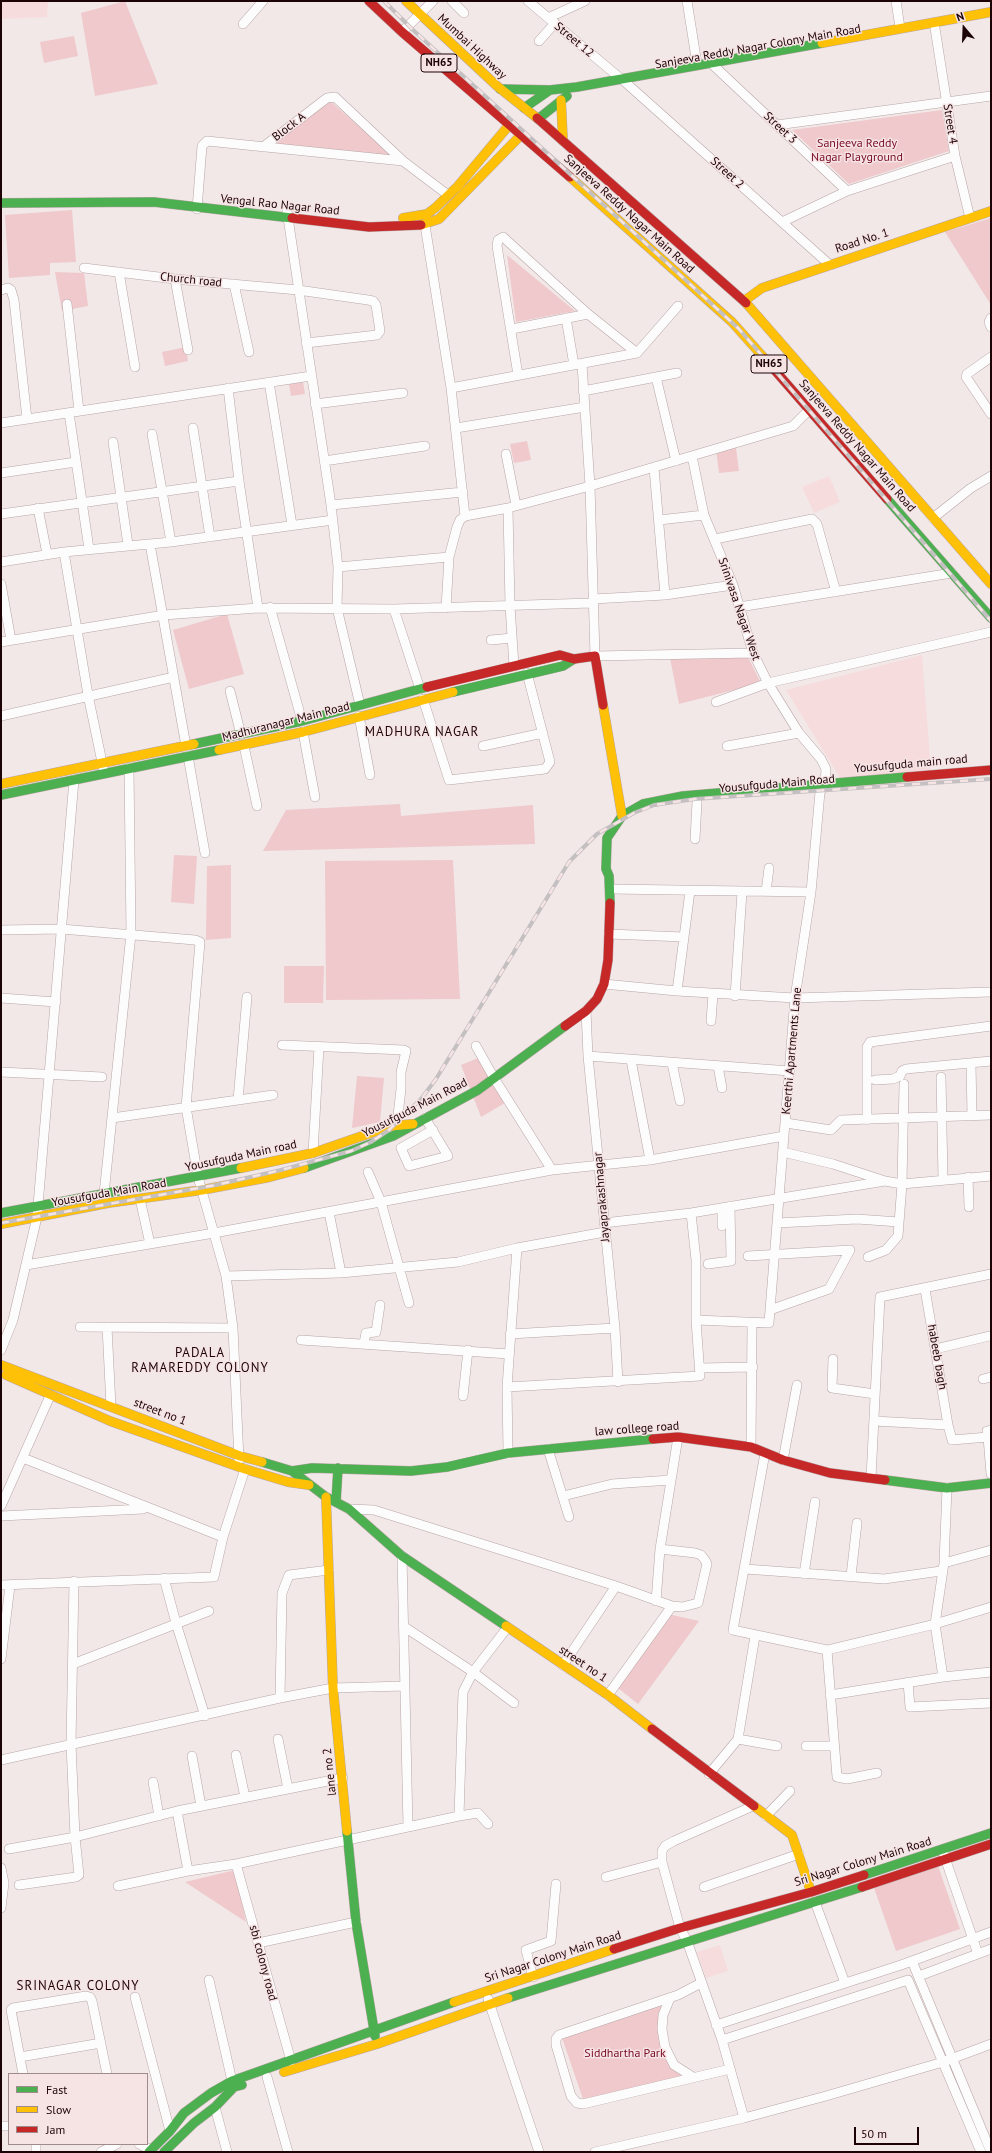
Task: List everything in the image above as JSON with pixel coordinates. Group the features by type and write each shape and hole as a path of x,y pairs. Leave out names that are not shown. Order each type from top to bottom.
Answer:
{"main road":[{"name":"NH65","path":"369,1 402,32 521,135"},
{"name":"Mumbai Highway","path":"406,1 500,89 524,108"},
{"name":"Sanjeeva Reddy Nagar Colony Main Road","path":"562,96 696,62 991,12"},
{"name":"Sanjeeva Reddy Nagar Colony Main Road","path":"538,119 562,96 577,87 714,66 991,19"},
{"path":"500,89 550,90 562,96 563,141"},
{"path":"524,108 550,90"},
{"name":"NH65","path":"524,108 538,119"},
{"name":"Sanjeeva Reddy Nagar Main Road","path":"538,119 744,301 991,584"},
{"name":"Vengal Rao Nagar Road","path":"1,196 57,200 154,202 366,220 414,218 427,214 458,186 510,124"},
{"name":"Vengal Rao Nagar Road","path":"288,214 369,227 425,225 438,218 457,202 521,135"},
{"name":"Sanjeeva Reddy Nagar Main Road","path":"521,135 732,322 991,618"},
{"name":"Vengal Rao Nagar Road","path":"1,203 57,200"},
{"name":"Road No. 1","path":"744,301 762,288 991,211"},
{"name":"Madhuranagar Main Road","path":"1,784 241,735 302,721 420,689 560,655 574,659 595,656"},
{"path":"595,656 622,816"},
{"name":"Madhuranagar Main Road","path":"1,795 188,756 244,746 303,732 423,699 527,673 563,666 574,659"},
{"name":"Yousufguda main road","path":"622,816 643,804 666,798 991,770"},
{"name":"Yousufguda Main Road","path":"609,876 614,869 616,837 624,826 636,817 655,808 697,802 991,778"},
{"name":"Yousufguda Main Road","path":"1,1224 140,1199 202,1190 270,1177 318,1164 366,1147 402,1132 412,1124 478,1090 586,1011 597,999 604,984 607,972 610,889 609,876 606,869 606,838 622,816"},
{"name":"Yousufguda Main road","path":"1,1213 198,1177 313,1153 396,1124 412,1124"},
{"name":"street no 1","path":"1,1365 240,1456 292,1471 326,1497 349,1509 402,1556 608,1695 709,1774 792,1835 811,1892"},
{"name":"street no 1","path":"1,1373 50,1396 110,1420 242,1467 288,1482 309,1485"},
{"name":"law college road","path":"292,1471 338,1468 397,1472 411,1471 447,1467 508,1453 617,1441 678,1437 751,1447 783,1460 830,1473 947,1488 991,1483"},
{"path":"336,1502 338,1468"},
{"path":"288,1482 292,1471"},
{"name":"lane no 2","path":"326,1497 333,1688 356,1922 376,2044"},
{"name":"Sri Nagar Colony Main Road","path":"164,2152 194,2123 215,2107 234,2087 376,2044 490,2004 815,1902 944,1855 991,1833"},
{"name":"Sri Nagar Colony Main Road","path":"150,2151 170,2132 184,2113 211,2093 232,2081 291,2061 374,2029 680,1928 944,1855 991,1844"},
{"path":"184,2113 194,2123"}],"street":[{"path":"243,24 263,1"},
{"path":"402,32 433,1"},
{"path":"452,1 464,13"},
{"name":"Street 12","path":"528,1 622,80"},
{"path":"539,41 551,21 585,1"},
{"path":"687,1 696,62"},
{"path":"896,1 900,28"},
{"name":"Street 4","path":"935,28 956,156 970,218"},
{"name":"Street 3","path":"714,66 847,191"},
{"name":"Street 2","path":"622,80 830,264"},
{"path":"777,125 991,96"},
{"name":"Block A","path":"263,147 330,97 335,97 403,161 448,195"},
{"path":"197,205 204,143 207,141 263,147"},
{"name":"Block A","path":"263,147 403,161"},
{"path":"782,222 847,191 956,156"},
{"path":"288,214 333,520 338,567 337,608 360,705"},
{"path":"425,225 451,388 465,516"},
{"path":"518,375 512,329 497,246 498,240 502,237 588,314 637,353"},
{"name":"Church road","path":"84,268 176,279 298,290 374,302 379,319 380,331 377,335 306,343"},
{"path":"119,272 135,367"},
{"path":"176,279 188,350"},
{"path":"234,284 249,352"},
{"path":"1,290 8,288 11,290 14,300 27,419"},
{"path":"66,304 79,411"},
{"path":"451,388 637,353 678,306"},
{"path":"512,329 588,314"},
{"path":"566,318 578,364 585,407 590,486 595,656 752,653"},
{"path":"991,318 989,322 991,327"},
{"path":"991,357 967,374 966,377 991,414"},
{"path":"583,391 677,373"},
{"path":"1,423 311,376"},
{"path":"656,377 676,460"},
{"path":"269,382 292,526"},
{"path":"228,388 239,481 258,608"},
{"path":"315,404 403,393"},
{"path":"456,428 585,407"},
{"path":"446,608 449,557 457,527 460,520 465,516 512,506 590,486 793,426 809,410"},
{"path":"69,413 81,503 89,549"},
{"path":"193,428 210,537"},
{"path":"152,434 171,542"},
{"path":"113,442 128,545"},
{"path":"324,461 425,446"},
{"path":"506,454 512,506 510,606 514,666"},
{"name":"Srinivasa Nagar West","path":"692,456 704,515 733,585 752,653 768,684 799,733 821,759 826,769 825,784"},
{"path":"1,473 76,462"},
{"path":"654,468 664,595"},
{"path":"933,518 971,488 991,476"},
{"path":"1,514 122,496 239,481"},
{"path":"331,505 463,492"},
{"path":"38,508 47,554"},
{"path":"659,520 704,515"},
{"path":"715,539 812,519 817,524 836,592"},
{"path":"1,562 47,554 171,542 333,520"},
{"path":"150,544 164,615 186,746"},
{"path":"64,552 88,695 105,774"},
{"path":"338,567 449,557"},
{"path":"739,607 952,573"},
{"path":"1,584 11,640"},
{"path":"1,642 77,628 164,615 270,607 394,609 510,606 664,595 733,585"},
{"path":"270,607 302,721"},
{"path":"394,609 420,689"},
{"path":"716,702 768,684 991,632"},
{"path":"492,640 512,638"},
{"path":"423,699 449,780 545,769 550,762 527,673"},
{"path":"1,716 88,695 174,677"},
{"path":"230,691 241,735"},
{"path":"359,716 370,775"},
{"path":"303,732 315,797"},
{"path":"483,746 543,733"},
{"path":"727,746 799,733"},
{"path":"244,746 257,806"},
{"path":"188,756 205,853"},
{"path":"104,1194 131,934 129,768"},
{"path":"1,1350 13,1320 37,1217 74,780"},
{"path":"820,792 825,784"},
{"name":"Keerthi Apartments Lane","path":"770,1310 795,998 811,892 820,792"},
{"path":"695,839 697,802"},
{"path":"766,892 769,868"},
{"path":"610,889 811,892"},
{"path":"677,991 690,891"},
{"path":"735,996 742,892"},
{"path":"1,930 61,929 131,934 195,940 200,942 186,1107 198,1177 226,1276 233,1328 240,1456 242,1467 214,1577 74,1581 5,1586 1,1659"},
{"path":"609,934 684,937"},
{"path":"604,984 735,996 795,998 991,992"},
{"path":"711,1021 713,994"},
{"path":"238,1100 247,997"},
{"path":"1,998 56,1002"},
{"name":"Jayaprakashnagar","path":"586,1011 588,1056 615,1328 618,1382"},
{"path":"867,1120 866,1047 870,1042 991,1026"},
{"path":"282,1045 402,1049 406,1051 401,1072 402,1089 396,1124"},
{"path":"476,1046 494,1078 552,1170"},
{"path":"313,1153 319,1047"},
{"path":"588,1056 790,1071"},
{"path":"631,1060 650,1160"},
{"path":"875,1080 893,1079 900,1076 902,1071 906,1069 971,1064 991,1060"},
{"path":"672,1063 680,1101"},
{"path":"971,1064 972,1116"},
{"path":"718,1066 722,1088"},
{"path":"1,1072 102,1077"},
{"path":"941,1077 940,1117 943,1179"},
{"path":"868,1257 886,1250 892,1245 898,1236 902,1184 904,1084"},
{"path":"112,1118 273,1095"},
{"path":"786,1123 831,1130 841,1120 991,1115"},
{"path":"425,1118 433,1130 448,1156 409,1166 401,1148 433,1130"},
{"path":"26,1264 214,1233 552,1170 650,1160 784,1136"},
{"path":"783,1152 833,1164 885,1181 902,1184 943,1179 991,1176"},
{"path":"368,1172 381,1202 408,1303"},
{"path":"968,1177 969,1207"},
{"path":"226,1276 341,1273 458,1262 605,1227 885,1181"},
{"path":"140,1199 150,1244"},
{"path":"708,1264 731,1261 722,1223 726,1207"},
{"path":"329,1212 341,1273"},
{"path":"691,1213 696,1260 696,1320 699,1372"},
{"path":"777,1223 857,1219 899,1222"},
{"path":"508,1453 507,1387 517,1248"},
{"path":"696,1320 752,1324 769,1323 770,1310 829,1289 850,1250 748,1256"},
{"path":"871,1478 880,1297 925,1289 991,1274"},
{"name":"habeeb bagh","path":"925,1289 948,1425"},
{"path":"364,1343 366,1333 376,1332 380,1305"},
{"path":"751,1447 753,1367 752,1324"},
{"path":"80,1327 233,1328"},
{"path":"107,1327 111,1406"},
{"path":"510,1334 615,1328"},
{"path":"935,1348 989,1336"},
{"path":"301,1340 468,1350 509,1354"},
{"path":"463,1396 468,1350"},
{"path":"833,1359 832,1388 876,1394"},
{"path":"507,1387 618,1382 753,1367"},
{"path":"783,1460 797,1385"},
{"path":"1,1506 50,1396"},
{"path":"874,1421 948,1425 952,1440 989,1433 991,1474"},
{"path":"656,1601 660,1549 678,1437"},
{"path":"548,1449 569,1517"},
{"path":"765,1453 733,1630 754,1636 828,1650 935,1624 991,1607"},
{"path":"23,1458 146,1508 223,1537"},
{"path":"563,1496 612,1484 671,1480"},
{"path":"943,1677 935,1624 943,1567 947,1488"},
{"path":"804,1574 815,1502"},
{"path":"1,1516 146,1508"},
{"path":"349,1509 374,1510 616,1586 672,1606 682,1607 698,1603 707,1564 701,1556 660,1549"},
{"path":"851,1576 857,1523"},
{"path":"745,1569 884,1578 943,1567 991,1550"},
{"path":"402,1556 408,1827"},
{"path":"280,1698 282,1593 289,1575 329,1570"},
{"path":"164,1578 176,1623 205,1716"},
{"path":"19,1885 78,1876 71,1744 74,1581"},
{"path":"563,1665 616,1586"},
{"path":"608,1695 672,1606"},
{"path":"73,1664 209,1611"},
{"path":"403,1626 473,1672 514,1703"},
{"path":"459,1816 464,1692 473,1672 507,1628"},
{"path":"709,1774 738,1739 754,1636"},
{"path":"828,1650 834,1746 838,1777 840,1779 847,1779 877,1773"},
{"path":"830,1695 908,1682 991,1672"},
{"path":"908,1682 910,1707 991,1702"},
{"path":"1,1760 205,1716 280,1698 333,1688 405,1686"},
{"path":"278,1739 288,1789"},
{"path":"738,1739 777,1746"},
{"path":"806,1746 834,1746"},
{"path":"192,1756 201,1806"},
{"path":"236,1756 245,1798"},
{"path":"9,1850 75,1837 177,1811 343,1778"},
{"path":"153,1782 159,1816"},
{"path":"766,1816 790,1791"},
{"path":"744,2118 722,2040 687,1941 680,1928 662,1862 662,1851 665,1846 753,1806"},
{"path":"177,1811 188,1871"},
{"path":"118,1886 188,1871 236,1864 459,1816 478,1813 488,1824"},
{"path":"704,1887 799,1854"},
{"path":"944,1855 978,1954"},
{"path":"606,1877 662,1862"},
{"name":"sbi colony road","path":"236,1864 291,2061"},
{"path":"1,1868 4,1883 1,1908"},
{"path":"533,1977 526,1950 551,1941 556,1884"},
{"path":"815,1902 845,1983"},
{"path":"258,1943 356,1922"},
{"path":"716,2025 912,1961 991,1932"},
{"path":"919,1976 991,1949"},
{"path":"912,1961 919,1976 981,2152"},
{"path":"209,1980 232,2081"},
{"path":"722,2040 908,1980 948,2060 991,2152"},
{"path":"701,1983 670,1998 563,2033 556,2039 556,2045 571,2096 577,2103 583,2104 730,2068"},
{"path":"486,1992 539,2152"},
{"path":"24,2073 10,2013 13,2008 86,1996 90,1997 107,2073"},
{"path":"135,1997 170,2132"},
{"path":"670,1998 663,2015 662,2029 664,2047 674,2065 693,2077"},
{"path":"20,2057 101,2043"},
{"path":"596,2152 744,2118 826,2096 948,2060 991,2044"},
{"path":"267,2077 288,2152"},
{"path":"215,2107 227,2152"},
{"path":"101,2152 115,2145"},
{"path":"141,2145 150,2151"}],"shaded area":[{"path":"1,1 48,1 47,17 1,19"},
{"path":"829,476 840,502 814,513 802,487"},
{"path":"922,655 931,771 840,778 786,690"},
{"path":"720,1945 728,1971 706,1978 697,1952"}],"green space":[{"path":"125,1 158,84 95,96 81,13"},
{"path":"74,36 78,56 44,63 40,42"},
{"path":"330,101 394,157 269,146"},
{"name":"Sanjeeva Reddy Nagar Playground","path":"942,110 949,151 849,184 792,130"},
{"path":"72,210 76,262 50,263 50,275 9,278 5,215"},
{"path":"991,218 991,305 945,232"},
{"path":"507,255 575,311 516,322"},
{"path":"55,272 84,273 88,306 62,311"},
{"path":"186,347 188,361 165,366 162,352"},
{"path":"303,382 305,394 291,396 289,384"},
{"path":"527,441 531,460 514,463 510,444"},
{"path":"736,448 739,471 719,473 716,450"},
{"path":"227,614 244,674 189,689 173,630"},
{"path":"747,655 761,683 679,704 670,658"},
{"path":"400,804 401,816 533,805 535,844 263,851 286,810"},
{"path":"174,855 197,856 194,904 171,902"},
{"path":"453,860 460,999 326,1000 325,861"},
{"path":"231,865 231,938 206,940 207,866"},
{"path":"284,966 324,966 323,1003 284,1003"},
{"path":"478,1058 505,1103 481,1117 461,1065"},
{"path":"357,1076 384,1078 380,1122 352,1128"},
{"path":"668,1614 699,1621 638,1704 618,1688"},
{"path":"937,1863 960,1929 896,1951 873,1885"},
{"path":"235,1870 246,1922 185,1882"},
{"name":"Siddhartha Park","path":"665,2002 660,2044 665,2059 671,2068 688,2077 583,2099 562,2038"}],"railway":[{"path":"384,1 412,29 739,329 991,621"},
{"path":"1,1223 216,1185 281,1170 351,1151 371,1142 389,1130 421,1099 436,1079 569,862 597,834 634,813 654,805 695,799 991,779"}],"traffic: fast":[{"path":"524,108 550,90 577,87 822,43"},
{"path":"500,89 550,90"},
{"path":"538,119 567,96"},
{"path":"1,203 154,202 292,218"},
{"path":"887,499 991,618"},
{"path":"453,692 563,666 574,659"},
{"path":"194,744 302,721 427,687"},
{"path":"1,795 219,750"},
{"path":"610,903 609,876 606,869 607,838 622,816 643,804 683,796 907,777"},
{"path":"304,1168 393,1136 478,1090 565,1026"},
{"path":"1,1213 241,1168"},
{"path":"292,1471 312,1468 411,1471 447,1467 508,1453 653,1439"},
{"path":"262,1462 292,1471 326,1497 349,1509 402,1556 506,1626"},
{"path":"336,1502 338,1468"},
{"path":"885,1480 947,1488 991,1483"},
{"path":"347,1831 356,1922 375,2036"},
{"path":"864,1875 991,1833"},
{"path":"508,1998 862,1887"},
{"path":"149,2152 170,2131 184,2113 211,2093 232,2081 454,2002"},
{"path":"164,2152 194,2123 215,2107 234,2087 242,2085"}],"traffic: slow":[{"path":"406,1 497,86 537,118"},
{"path":"822,43 991,12"},
{"path":"561,100 563,141"},
{"path":"403,218 427,214 435,208 458,186 510,124"},
{"path":"421,225 439,219 521,135"},
{"path":"570,177 732,322 765,359"},
{"path":"744,301 762,288 991,211"},
{"path":"746,303 991,584"},
{"path":"219,750 303,732 453,692"},
{"path":"603,705 622,816"},
{"path":"1,784 194,744"},
{"path":"241,1168 313,1153 391,1126 413,1124"},
{"path":"1,1224 108,1203 202,1190 270,1177 304,1168"},
{"path":"1,1365 240,1456 262,1462"},
{"path":"6,1375 110,1421 245,1469 288,1482 309,1485"},
{"path":"326,1497 333,1688 347,1831"},
{"path":"506,1626 608,1695 652,1729"},
{"path":"754,1806 792,1835 811,1892"},
{"path":"454,2002 614,1949"},
{"path":"284,2072 377,2044 508,1998"}],"traffic: jam":[{"path":"369,1 402,32 570,177"},
{"path":"537,118 746,303"},
{"path":"292,218 369,227 421,225"},
{"path":"765,359 887,499"},
{"path":"427,687 560,655 574,659 595,656 603,705"},
{"path":"907,777 991,770"},
{"path":"565,1026 586,1011 597,999 604,984 608,960 610,903"},
{"path":"653,1439 678,1437 751,1447 783,1460 830,1473 885,1480"},
{"path":"652,1729 754,1806"},
{"path":"862,1887 991,1844"},
{"path":"614,1949 680,1928 811,1892 864,1875"}],"district":[{"name":"MADHURA NAGAR","path":"422,732"},
{"name":"PADALA RAMAREDDY COLONY","path":"200,1360"},
{"name":"SRINAGAR COLONY","path":"78,1986"}]}
